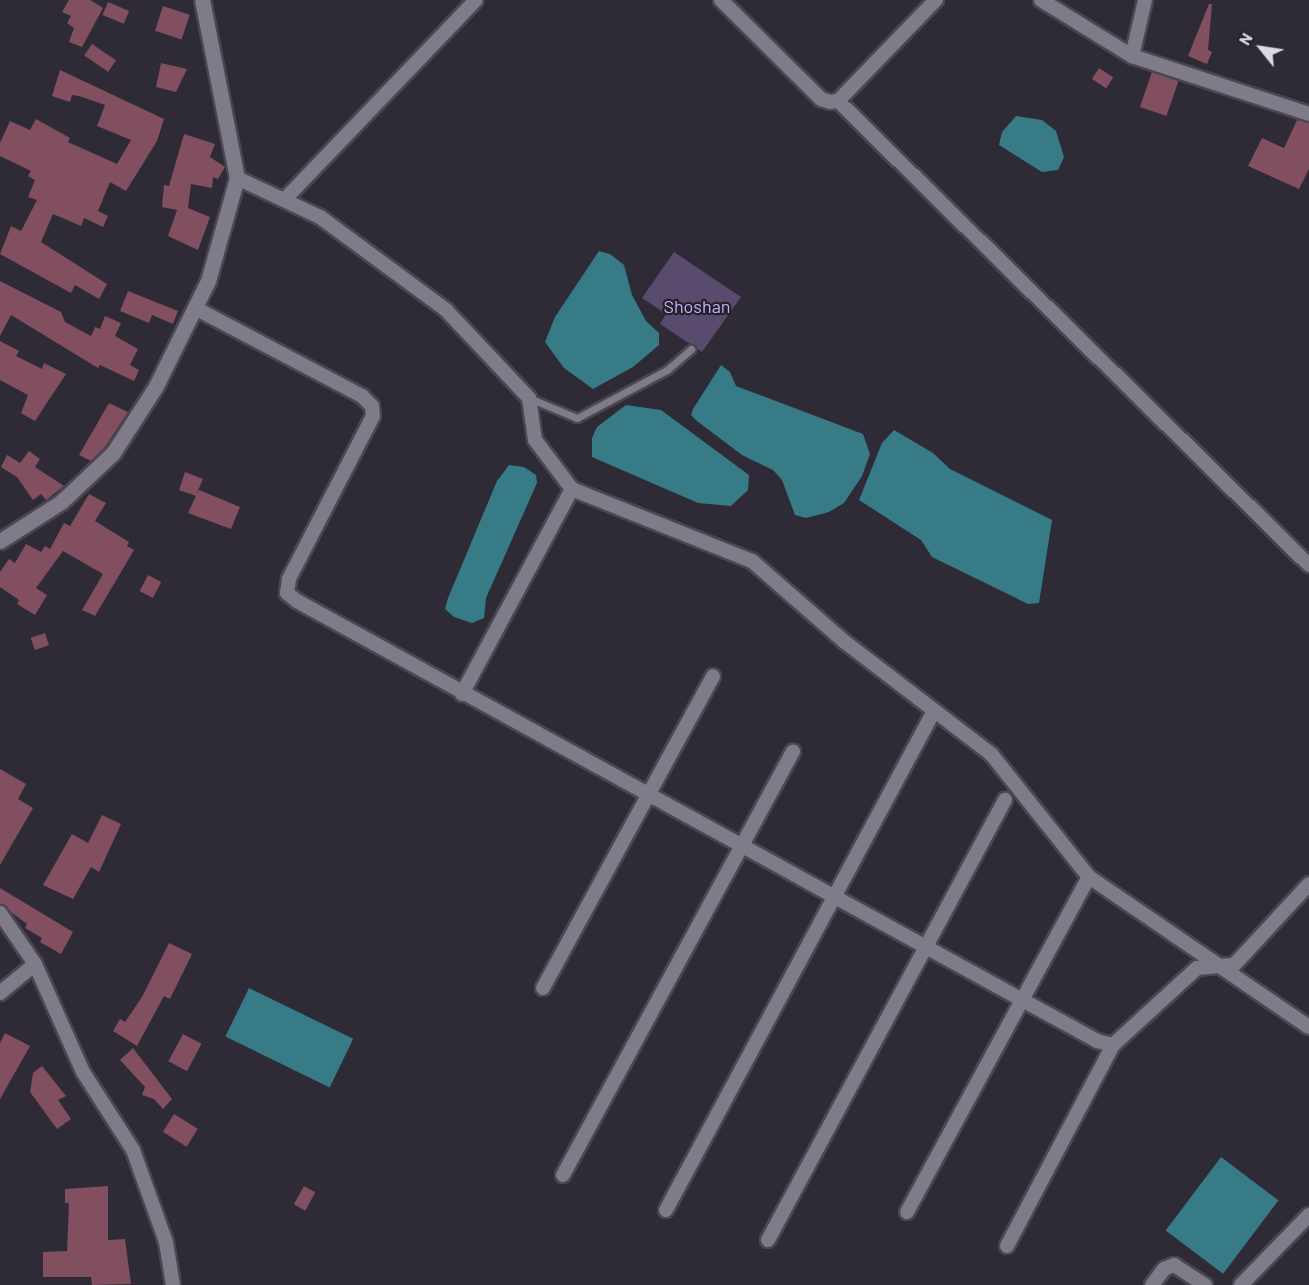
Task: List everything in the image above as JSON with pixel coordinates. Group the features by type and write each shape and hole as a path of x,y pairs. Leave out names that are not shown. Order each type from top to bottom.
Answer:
{"main road":[{"path":"0,541 61,502 113,453 156,386 208,281 237,178 202,0"}],"street":[{"path":"286,198 476,0"},
{"path":"721,0 821,99 838,101 1309,565"},
{"path":"838,101 936,0"},
{"path":"1041,0 1132,56 1309,114"},
{"path":"1132,56 1145,0"},
{"path":"237,178 286,198 320,217 446,310 529,398 535,440 572,489 752,561 845,642 992,755 1089,877 1309,1027"},
{"path":"195,308 362,396 372,406 373,416 289,579 287,593 462,694 927,951 1097,1041 1113,1045"},
{"path":"462,694 572,489"},
{"path":"543,988 713,676"},
{"path":"666,1210 934,711"},
{"path":"563,1175 793,751"},
{"path":"768,1240 927,951 1005,800"},
{"path":"907,1212 1089,877"},
{"path":"1007,1246 1113,1045 1197,968 1233,965 1309,884"},
{"path":"0,913 35,964 83,1072 133,1150 166,1242 173,1285"},
{"path":"0,993 35,964"},
{"path":"1241,1285 1309,1215"},
{"path":"1152,1285 1164,1269 1174,1265 1204,1285"}],"lane":[{"path":"529,398 578,418 667,370 691,349"}],"green space":[{"name":"Shoshan","path":"674,252 741,297 702,352 660,324 666,314 642,298"}],"water":[{"path":"1016,116 1042,120 1056,131 1064,157 1058,170 1042,172 999,145 1002,132"},
{"path":"599,251 610,254 624,265 632,295 646,321 659,333 659,345 633,367 593,389 564,368 545,342 555,317"},
{"path":"721,365 730,372 736,386 863,434 870,454 862,476 844,503 829,512 806,518 795,515 782,480 773,470 742,455 691,415"},
{"path":"626,405 661,410 749,475 748,490 731,506 698,503 592,457 592,438 597,427"},
{"path":"894,430 933,453 950,469 1052,520 1039,603 1028,604 932,557 921,540 859,500 882,443"},
{"path":"509,465 524,467 536,475 537,483 486,598 484,618 472,623 454,617 445,609 497,481"},
{"path":"249,988 353,1039 330,1087 225,1037"},
{"path":"1221,1157 1279,1200 1223,1274 1166,1230"}],"building":[{"path":"69,0 90,0 103,8 82,47 69,42 74,28 67,23 71,16 62,12"},
{"path":"108,2 129,11 124,24 103,15"},
{"path":"1209,4 1212,4 1208,50 1212,52 1207,64 1188,56"},
{"path":"163,6 190,15 182,39 155,31"},
{"path":"92,44 116,60 108,72 84,56"},
{"path":"161,63 187,69 176,92 156,87"},
{"path":"1099,68 1113,77 1106,88 1092,79"},
{"path":"60,70 164,119 157,141 126,191 110,182 98,211 108,216 103,227 84,218 81,226 53,214 41,242 107,284 99,299 75,285 71,293 0,254 11,226 21,231 37,200 28,197 35,180 28,176 31,171 0,156 0,143 10,121 30,130 36,119 70,138 68,142 117,164 131,140 97,126 105,105 79,96 72,95 70,102 52,96"},
{"path":"1152,72 1178,81 1166,116 1140,107"},
{"path":"1297,120 1309,123 1309,169 1299,189 1248,166 1262,138 1284,148"},
{"path":"184,134 215,144 210,157 225,167 218,179 213,177 212,188 191,184 188,208 210,217 198,250 168,236 177,210 162,207 164,185 169,186"},
{"path":"0,281 61,312 65,322 91,336 95,327 100,329 105,316 121,323 115,336 138,349 130,365 139,370 134,381 100,365 98,368 11,315 0,336"},
{"path":"128,291 178,311 173,324 152,315 149,323 120,311"},
{"path":"0,341 19,351 16,356 42,369 44,363 66,374 35,421 21,413 28,395 0,380"},
{"path":"109,403 128,412 105,447 91,461 79,455"},
{"path":"29,451 40,459 35,467 64,486 46,500 41,494 33,500 17,477 1,467 7,455 20,463"},
{"path":"185,472 203,479 196,495 199,490 240,507 231,529 188,513 196,496 179,490"},
{"path":"89,494 106,503 95,521 129,542 127,546 134,550 95,616 82,610 103,574 63,551 36,588 47,595 35,615 17,604 19,600 0,587 0,572 9,559 15,563 26,544 41,552 45,546 50,549 64,523 70,526"},
{"path":"148,575 161,582 153,598 140,591"},
{"path":"45,633 49,645 35,650 31,638"},
{"path":"0,769 26,784 18,799 33,808 0,865"},
{"path":"102,815 121,824 99,872 91,867 73,899 43,885 72,834 88,843"},
{"path":"0,888 73,932 61,954 40,942 42,938 25,928 27,924 0,904"},
{"path":"169,943 192,954 170,999 164,996 137,1046 113,1031 120,1019 125,1022 142,997"},
{"path":"5,1033 30,1046 0,1099 0,1043"},
{"path":"183,1034 202,1044 187,1071 168,1061"},
{"path":"133,1048 172,1099 163,1109 154,1099 142,1095 145,1087 120,1060"},
{"path":"42,1066 66,1096 58,1100 71,1119 57,1129 30,1092 33,1073"},
{"path":"174,1114 198,1129 187,1147 163,1132"},
{"path":"108,1186 108,1240 125,1239 131,1284 92,1285 91,1277 43,1277 43,1252 67,1251 69,1203 65,1203 65,1189"},
{"path":"304,1186 315,1192 305,1211 294,1204"}]}
